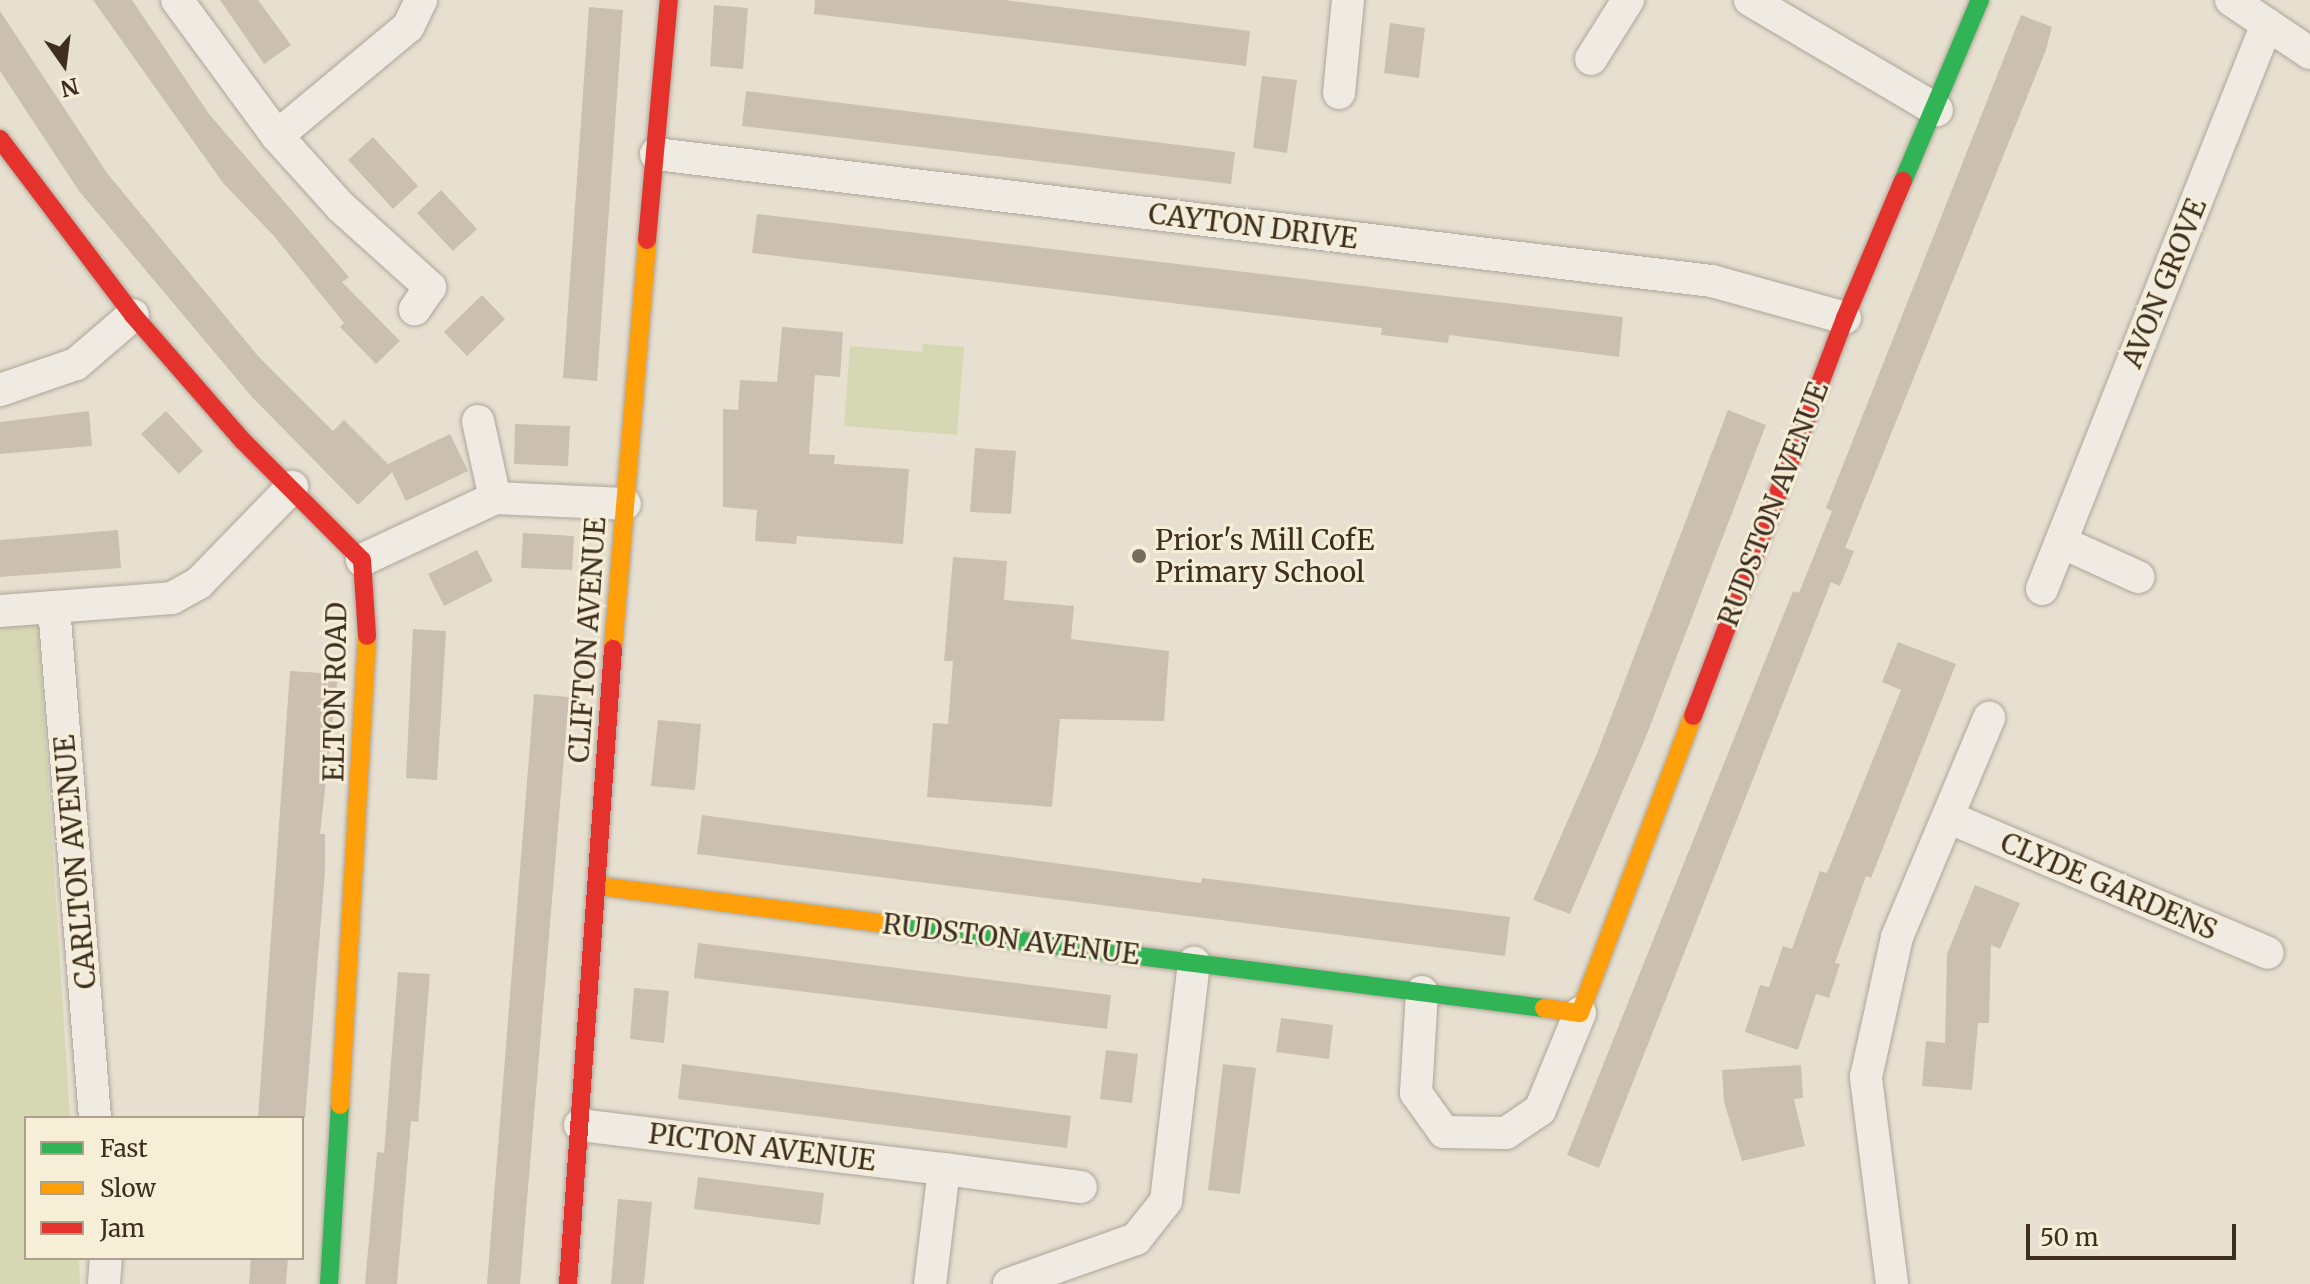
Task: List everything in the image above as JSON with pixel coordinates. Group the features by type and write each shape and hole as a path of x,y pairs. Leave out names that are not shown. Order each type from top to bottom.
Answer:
{"street":[{"path":"177,0 277,136 341,207 430,287 415,309"},
{"path":"277,136 408,27 421,0"},
{"name":"CLIFTON AVENUE","path":"568,1284 625,504 669,0"},
{"path":"1339,93 1348,0"},
{"path":"1591,59 1628,0"},
{"path":"1750,0 1937,110"},
{"name":"RUDSTON AVENUE","path":"1422,992 1416,1093 1444,1132 1506,1133 1540,1110 1580,1013 1845,318 1937,110 1980,0"},
{"path":"2231,0 2310,53"},
{"name":"AVON GROVE","path":"2042,589 2267,24"},
{"path":"0,139 133,315 243,441 362,560 495,498 625,504"},
{"name":"CAYTON DRIVE","path":"656,154 1712,281 1845,318"},
{"path":"0,390 76,364 133,315"},
{"path":"478,421 495,498"},
{"path":"0,611 172,598 199,583 292,487"},
{"path":"2061,542 2138,577"},
{"name":"ELTON ROAD","path":"329,1284 369,658 362,560"},
{"name":"CARLTON AVENUE","path":"54,607 95,1116"},
{"path":"1892,1284 1866,1077 1897,937 1950,818 1989,718"},
{"name":"CLYDE GARDENS","path":"1950,818 2268,953"},
{"name":"RUDSTON AVENUE","path":"599,886 1580,1013"},
{"path":"1009,1284 1136,1239 1166,1201 1194,963"},
{"name":"PICTON AVENUE","path":"580,1125 1081,1187"},
{"path":"930,1284 944,1169"},
{"path":"104,1284 106,1260"}],"green space":[{"path":"923,344 964,347 957,435 844,426 850,346 922,352"},
{"path":"38,622 70,1116 24,1116 24,1260 79,1260 80,1284 0,1284 0,625"}],"building":[{"path":"93,0 132,0 209,114 349,277 342,282 400,341 376,364 340,327 344,323 273,235 223,183"},
{"path":"220,0 258,0 291,45 264,64"},
{"path":"815,0 1005,0 1250,31 1246,66 814,14"},
{"path":"714,5 748,8 743,69 710,66"},
{"path":"589,7 623,10 597,381 563,378"},
{"path":"0,11 107,173 258,356 333,431 344,420 388,464 450,434 468,471 406,501 392,472 358,505 252,397 79,191 0,71"},
{"path":"2021,15 2052,27 2046,50 1845,548 1854,551 1840,586 1831,582 1599,1168 1567,1155 1793,591 1799,593 1832,511 1826,508"},
{"path":"1390,23 1425,28 1419,78 1384,73"},
{"path":"1262,76 1297,80 1287,153 1253,148"},
{"path":"746,91 1235,152 1231,184 742,126"},
{"path":"373,137 418,186 393,209 348,160"},
{"path":"441,190 477,229 453,251 417,213"},
{"path":"757,214 1623,317 1619,357 1449,335 1448,343 1381,335 1382,328 752,253"},
{"path":"482,295 505,319 467,356 444,332"},
{"path":"782,327 843,332 840,377 815,375 809,454 835,455 834,464 909,469 903,544 797,536 796,544 755,541 757,510 723,507 723,409 738,410 740,380 777,382"},
{"path":"1728,410 1766,425 1645,739 1570,914 1533,900 1598,751"},
{"path":"89,411 92,446 0,454 0,422"},
{"path":"166,411 203,451 179,474 141,434"},
{"path":"515,424 570,426 568,466 514,464"},
{"path":"975,448 1016,451 1011,514 970,512"},
{"path":"118,530 121,568 0,577 0,540"},
{"path":"523,533 574,536 572,570 521,568"},
{"path":"477,550 493,581 444,606 428,574"},
{"path":"953,557 1007,561 1004,600 1074,606 1071,639 1169,651 1164,721 1060,719 1052,807 927,797 933,723 948,724 953,661 944,661"},
{"path":"413,629 446,631 437,780 406,778"},
{"path":"1898,642 1956,664 1871,878 1866,876 1835,963 1840,964 1829,998 1816,994 1798,1050 1745,1032 1760,985 1769,987 1783,946 1792,949 1820,871 1827,873 1901,690 1882,682"},
{"path":"290,671 338,674 320,834 325,834 325,871 305,1118 258,1116"},
{"path":"534,694 569,697 520,1284 487,1284"},
{"path":"658,720 701,724 695,790 651,786"},
{"path":"702,815 1201,883 1202,878 1510,917 1505,956 697,854"},
{"path":"1975,885 2020,903 2000,949 1991,945 1989,1023 1978,1023 1972,1090 1922,1086 1926,1041 1945,1043 1947,954"},
{"path":"698,943 1111,995 1107,1029 694,978"},
{"path":"398,972 430,974 418,1122 411,1121 397,1284 365,1284 377,1152 384,1153"},
{"path":"634,988 669,991 664,1043 630,1039"},
{"path":"1281,1018 1333,1025 1329,1059 1276,1052"},
{"path":"1106,1050 1138,1054 1132,1103 1100,1099"},
{"path":"682,1064 1071,1116 1067,1148 678,1099"},
{"path":"1223,1064 1256,1068 1240,1194 1208,1190"},
{"path":"1801,1065 1803,1098 1794,1099 1805,1146 1742,1161 1724,1102 1722,1070"},
{"path":"698,1177 824,1193 820,1225 694,1209"},
{"path":"618,1199 652,1202 644,1284 611,1284"},
{"path":"251,1260 288,1260 286,1284 249,1284"}],"traffic: fast":[{"path":"1903,181 1980,0"},
{"path":"897,925 1544,1008"},
{"path":"329,1284 340,1105"}],"traffic: slow":[{"path":"613,649 647,240"},
{"path":"340,1105 367,636"},
{"path":"1544,1008 1580,1013 1693,716"},
{"path":"599,886 897,925"}],"traffic: jam":[{"path":"647,240 669,0"},
{"path":"0,139 133,315 243,441 362,560 367,636"},
{"path":"1693,716 1845,318 1903,181"},
{"path":"568,1284 613,649"}],"place":[{"name":"Prior's Mill CofE Primary School","path":"1139,556"}]}
